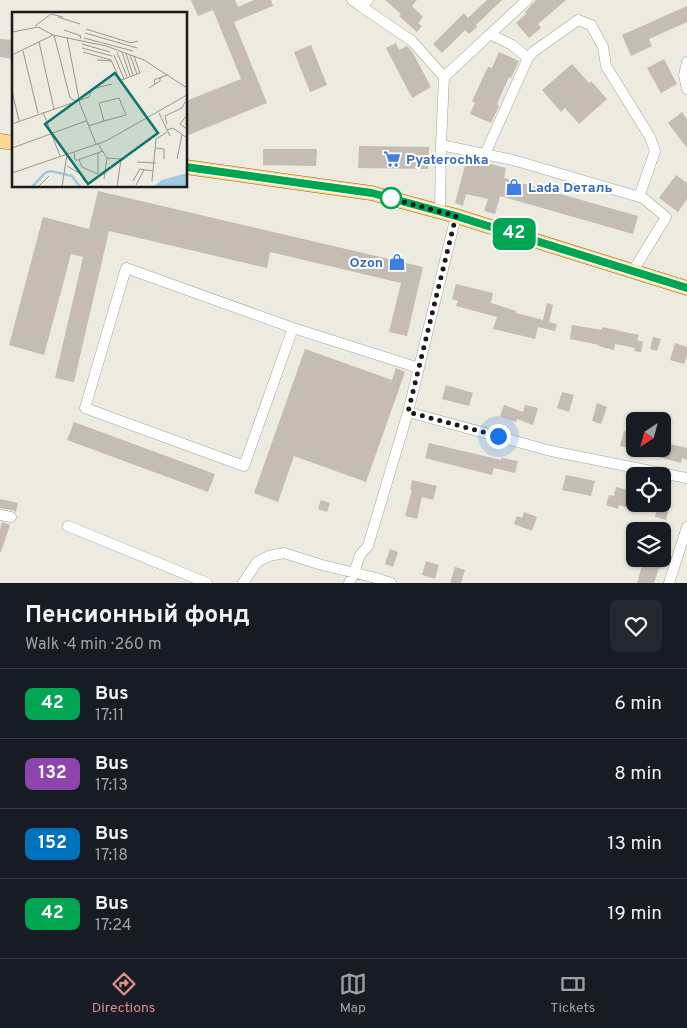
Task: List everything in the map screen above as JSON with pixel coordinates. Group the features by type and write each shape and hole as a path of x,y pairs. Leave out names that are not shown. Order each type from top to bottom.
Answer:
{"main road":[{"path":"188,167 372,193 456,216 687,288"}],"street":[{"path":"352,0 365,4 412,41 444,77 440,212"},
{"path":"444,77 527,0"},
{"path":"485,154 528,58 533,52 578,20 590,24 603,47 606,66 650,137 655,151 640,197"},
{"path":"490,34 512,45 528,58"},
{"path":"687,62 684,75 687,89"},
{"path":"441,145 514,160 643,198 666,217 633,271"},
{"path":"349,583 360,555 368,546 408,412 456,216"},
{"path":"293,328 244,466 85,408 126,268 293,328 419,368"},
{"path":"408,412 552,451 687,478"},
{"path":"0,515 11,517"},
{"path":"68,526 207,583"},
{"path":"670,583 687,527"},
{"path":"243,583 257,562 269,556 284,554 390,583"}],"building":[{"path":"191,0 235,0 238,7 254,0 271,0 273,6 234,22 267,103 188,135 188,100 241,79 213,10 198,16"},
{"path":"385,0 417,0 412,6 423,17 418,23 422,26 417,32 399,16 401,14"},
{"path":"487,0 502,0 476,25 477,27 469,34 465,30 442,53 433,44 464,13 468,18"},
{"path":"536,0 566,0 538,24 541,28 529,38 516,23 526,14 525,12"},
{"path":"687,6 687,22 649,39 652,46 631,56 622,35"},
{"path":"0,39 12,40 12,59 0,57"},
{"path":"396,43 399,50 407,46 413,53 431,87 412,98 386,48"},
{"path":"311,45 327,85 310,92 294,52"},
{"path":"499,52 519,61 511,78 509,77 491,123 470,114 475,103 472,101 488,67 492,68"},
{"path":"664,59 677,84 661,93 647,68"},
{"path":"572,64 607,99 579,124 565,108 561,112 542,90"},
{"path":"682,112 687,119 687,148 668,123"},
{"path":"359,146 429,147 428,169 358,168"},
{"path":"263,149 317,149 316,166 263,165"},
{"path":"467,158 506,168 504,178 638,216 633,234 500,196 495,214 484,211 488,199 466,194 463,206 455,203"},
{"path":"676,175 687,183 687,199 678,212 659,198"},
{"path":"98,191 423,267 407,336 389,332 401,283 270,252 267,268 109,231 74,382 55,378 83,257 71,254 44,355 9,345 43,217 89,229"},
{"path":"456,284 493,293 491,303 516,311 516,313 543,320 547,303 553,305 549,322 557,324 555,331 538,327 535,339 493,329 497,317 456,306 458,301 452,299"},
{"path":"572,325 602,330 602,327 639,335 637,340 643,342 641,352 634,351 635,348 615,344 614,350 570,339"},
{"path":"653,337 661,339 657,351 650,349"},
{"path":"675,343 687,347 684,364 670,360"},
{"path":"305,349 392,380 396,368 405,372 366,482 294,456 278,502 254,493"},
{"path":"446,385 473,393 469,406 442,399"},
{"path":"562,392 574,395 569,412 557,408"},
{"path":"597,403 607,407 601,424 592,421"},
{"path":"504,405 523,412 525,405 538,408 533,425 517,419 516,422 500,416"},
{"path":"74,422 215,474 208,492 67,440"},
{"path":"624,431 626,432 626,447 620,446"},
{"path":"429,443 501,460 501,458 518,461 515,473 494,468 492,475 425,458"},
{"path":"671,444 687,448 687,460 682,458 681,463 663,458 671,458"},
{"path":"566,475 595,481 591,496 562,490"},
{"path":"412,480 437,486 433,500 422,497 417,519 405,516 412,490 410,490"},
{"path":"616,487 626,490 626,507 619,505 618,509 606,505 609,495 614,496"},
{"path":"0,499 18,503 16,512 0,508"},
{"path":"321,500 330,503 327,512 318,509"},
{"path":"524,512 537,517 532,531 514,524 517,516 522,518"},
{"path":"656,512 668,512 666,520 655,517"},
{"path":"2,522 10,525 0,552 0,529"},
{"path":"390,549 398,552 393,567 385,564"},
{"path":"426,561 439,565 435,579 422,575"},
{"path":"455,567 465,570 461,583 450,583"},
{"path":"642,567 662,567 661,569 659,568 654,583 637,583"}],"bus line":[{"name":"42","path":"188,167 372,193 456,216 687,288"}],"place":[{"name":"Pyaterochka","path":"392,159"},
{"name":"Lada Dеталь","path":"514,187"},
{"name":"Ozon","path":"397,262"}],"route":[{"path":"391,198 389,198 456,216 408,412 498,436"}]}
